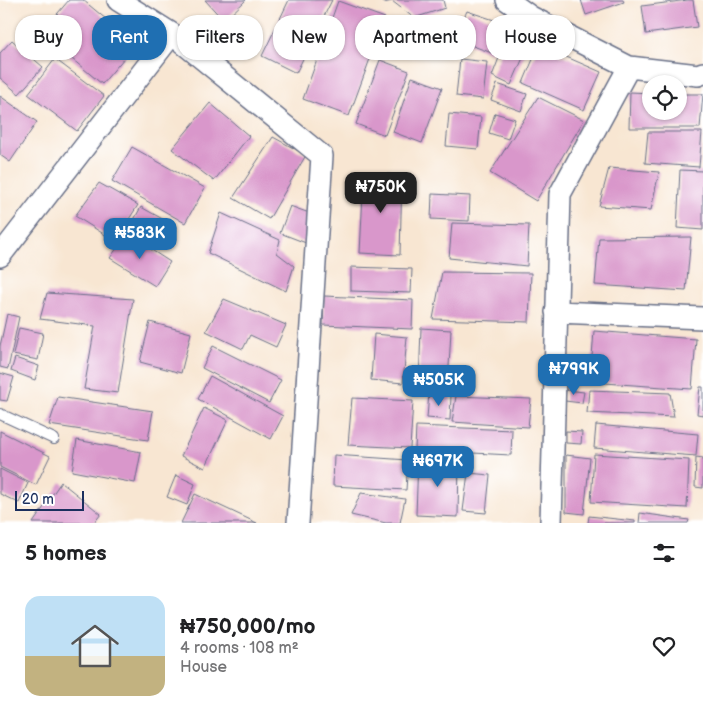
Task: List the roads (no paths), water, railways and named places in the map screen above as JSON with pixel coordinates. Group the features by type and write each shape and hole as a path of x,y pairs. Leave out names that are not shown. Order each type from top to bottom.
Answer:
{"street":[{"path":"118,0 172,34 322,156 298,523"},
{"path":"507,0 531,18 629,67 698,75 703,73"},
{"path":"0,256 172,34"},
{"path":"551,523 560,194 629,67"},
{"path":"556,312 703,318"}],"lane":[{"path":"0,414 54,439"}]}
